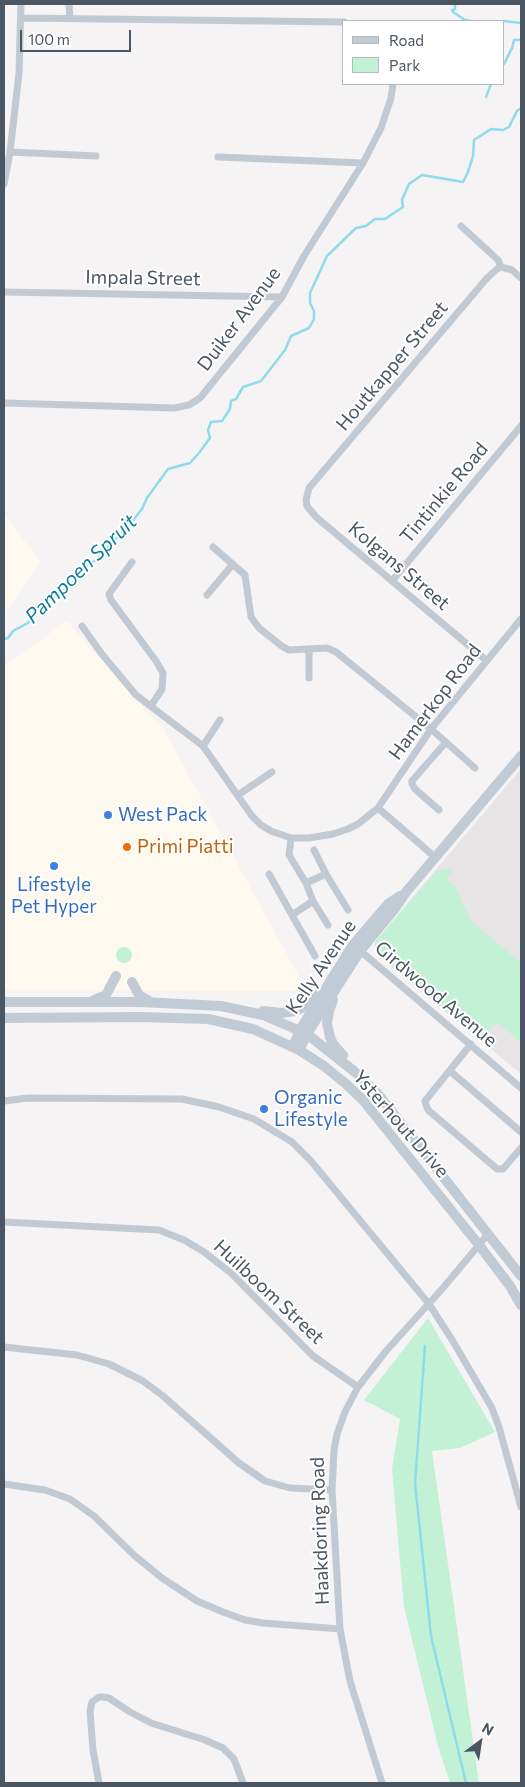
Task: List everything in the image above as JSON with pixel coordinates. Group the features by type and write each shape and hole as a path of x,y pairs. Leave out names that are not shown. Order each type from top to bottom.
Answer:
{"main road":[{"name":"Kelly Avenue","path":"296,1048 356,948 396,907 406,892 521,756"},
{"path":"237,1008 282,1013 302,1008 341,971"},
{"path":"341,971 327,1023 333,1044 355,1072"},
{"path":"84,1002 106,995 116,976"},
{"path":"132,982 139,994 152,1003"},
{"name":"Ysterhout Drive","path":"4,1002 152,1003 221,1006 262,1015 304,1032 355,1072 378,1094 521,1276"},
{"name":"Ysterhout Drive","path":"4,1018 141,1017 208,1019 252,1029 296,1048 324,1066 363,1100 479,1245 510,1286 521,1305"}],"street":[{"path":"4,184 10,152 19,73 21,4"},
{"path":"69,4 70,19"},
{"path":"21,18 342,22"},
{"name":"Duiker Avenue","path":"4,403 174,408 189,405 200,398 282,297 304,256 363,163 381,128 391,98 393,85"},
{"path":"10,152 96,156"},
{"path":"218,157 363,163"},
{"path":"461,226 498,260 501,267 512,270 521,278"},
{"name":"Houtkapper Street","path":"309,488 487,278 501,267"},
{"name":"Impala Street","path":"4,292 282,297"},
{"name":"Tintinkie Road","path":"392,581 521,426"},
{"name":"Kolgans Street","path":"309,488 306,500 310,511 486,660"},
{"path":"213,547 243,571 247,578 251,617 255,624 284,647 295,651 327,648 336,652 431,729 475,768"},
{"path":"132,562 109,594 111,600 156,661 162,673 162,689 150,706"},
{"path":"206,595 233,564"},
{"name":"Hamerkop Road","path":"291,838 308,838 333,834 358,824 378,808 431,729 521,619"},
{"path":"82,626 126,684 150,706 203,746 252,816 271,831 291,838 289,855 328,925"},
{"path":"309,650 309,678"},
{"path":"203,746 220,720"},
{"path":"439,810 415,789 412,781 446,742"},
{"path":"238,795 272,772"},
{"path":"378,808 435,857"},
{"path":"314,850 348,910"},
{"path":"269,874 315,956"},
{"path":"306,883 326,874"},
{"path":"292,915 313,901"},
{"name":"Girdwood Avenue","path":"356,948 521,1088"},
{"path":"471,1044 426,1101 428,1110 499,1169 503,1169 521,1148"},
{"path":"450,1071 521,1132"},
{"path":"4,1101 28,1098 182,1099 219,1106 254,1119 292,1142 311,1161 429,1304 451,1338 492,1408 500,1427 521,1507"},
{"name":"Huilboom Street","path":"4,1222 159,1230 184,1240 204,1252 230,1273 313,1356 358,1387"},
{"name":"Haakdoring Road","path":"382,1783 350,1681 340,1629 332,1490 334,1450 337,1434 345,1412 358,1387 386,1351 429,1304 488,1234"},
{"path":"4,1347 77,1355 110,1364 143,1381 163,1396 239,1463 265,1481 290,1488 332,1490"},
{"path":"4,1484 45,1490 70,1499 94,1516 135,1556 162,1578 197,1601 246,1620 340,1629"},
{"path":"99,1783 93,1750 90,1712 92,1702 104,1696 151,1723 205,1740 223,1748 234,1759 243,1783"}],"shaded area":[{"path":"4,513 40,562 10,607 4,611"},
{"path":"67,621 164,730 307,991 4,990 4,666"},
{"path":"521,769 521,1074 375,953 375,942"}],"green space":[{"path":"448,869 452,872 446,879 455,886 471,921 521,963 521,1043 501,1025 496,1023 481,1041 375,953 375,942 436,871"},
{"path":"124,947 130,949 132,955 130,961 124,963 118,961 116,955 118,949"},
{"path":"428,1318 495,1432 460,1448 432,1451 479,1783 450,1783 438,1746 404,1607 392,1469 400,1419 364,1400"}],"waterway":[{"name":"Pampoen Spruit","path":"455,4 453,12 465,20"},
{"name":"Pampoen Spruit","path":"505,21 521,23"},
{"name":"Pampoen Spruit","path":"505,62 514,40 521,40"},
{"name":"Pampoen Spruit","path":"486,97 491,85"},
{"name":"Pampoen Spruit","path":"4,639 8,638 13,631 28,623 53,596 60,594 79,577 85,567 99,558 110,543 123,533 142,509 147,498 168,469 190,463 210,438 208,430 211,422 222,421 230,409 231,401 236,399 243,387 261,381 285,350 291,336 309,328 314,319 314,311 310,303 310,293 327,256 356,228 366,226 375,219 385,219 403,207 402,200 409,184 422,175 463,182 473,156 474,140 491,129 503,130 509,127 517,111 521,108"},
{"path":"425,1346 415,1483 431,1636 466,1783"}],"place":[{"name":"West Pack","path":"108,815"},
{"name":"Primi Piatti","path":"127,847"},
{"name":"Lifestyle Pet Hyper","path":"54,866"},
{"name":"Organic Lifestyle","path":"264,1109"}]}
